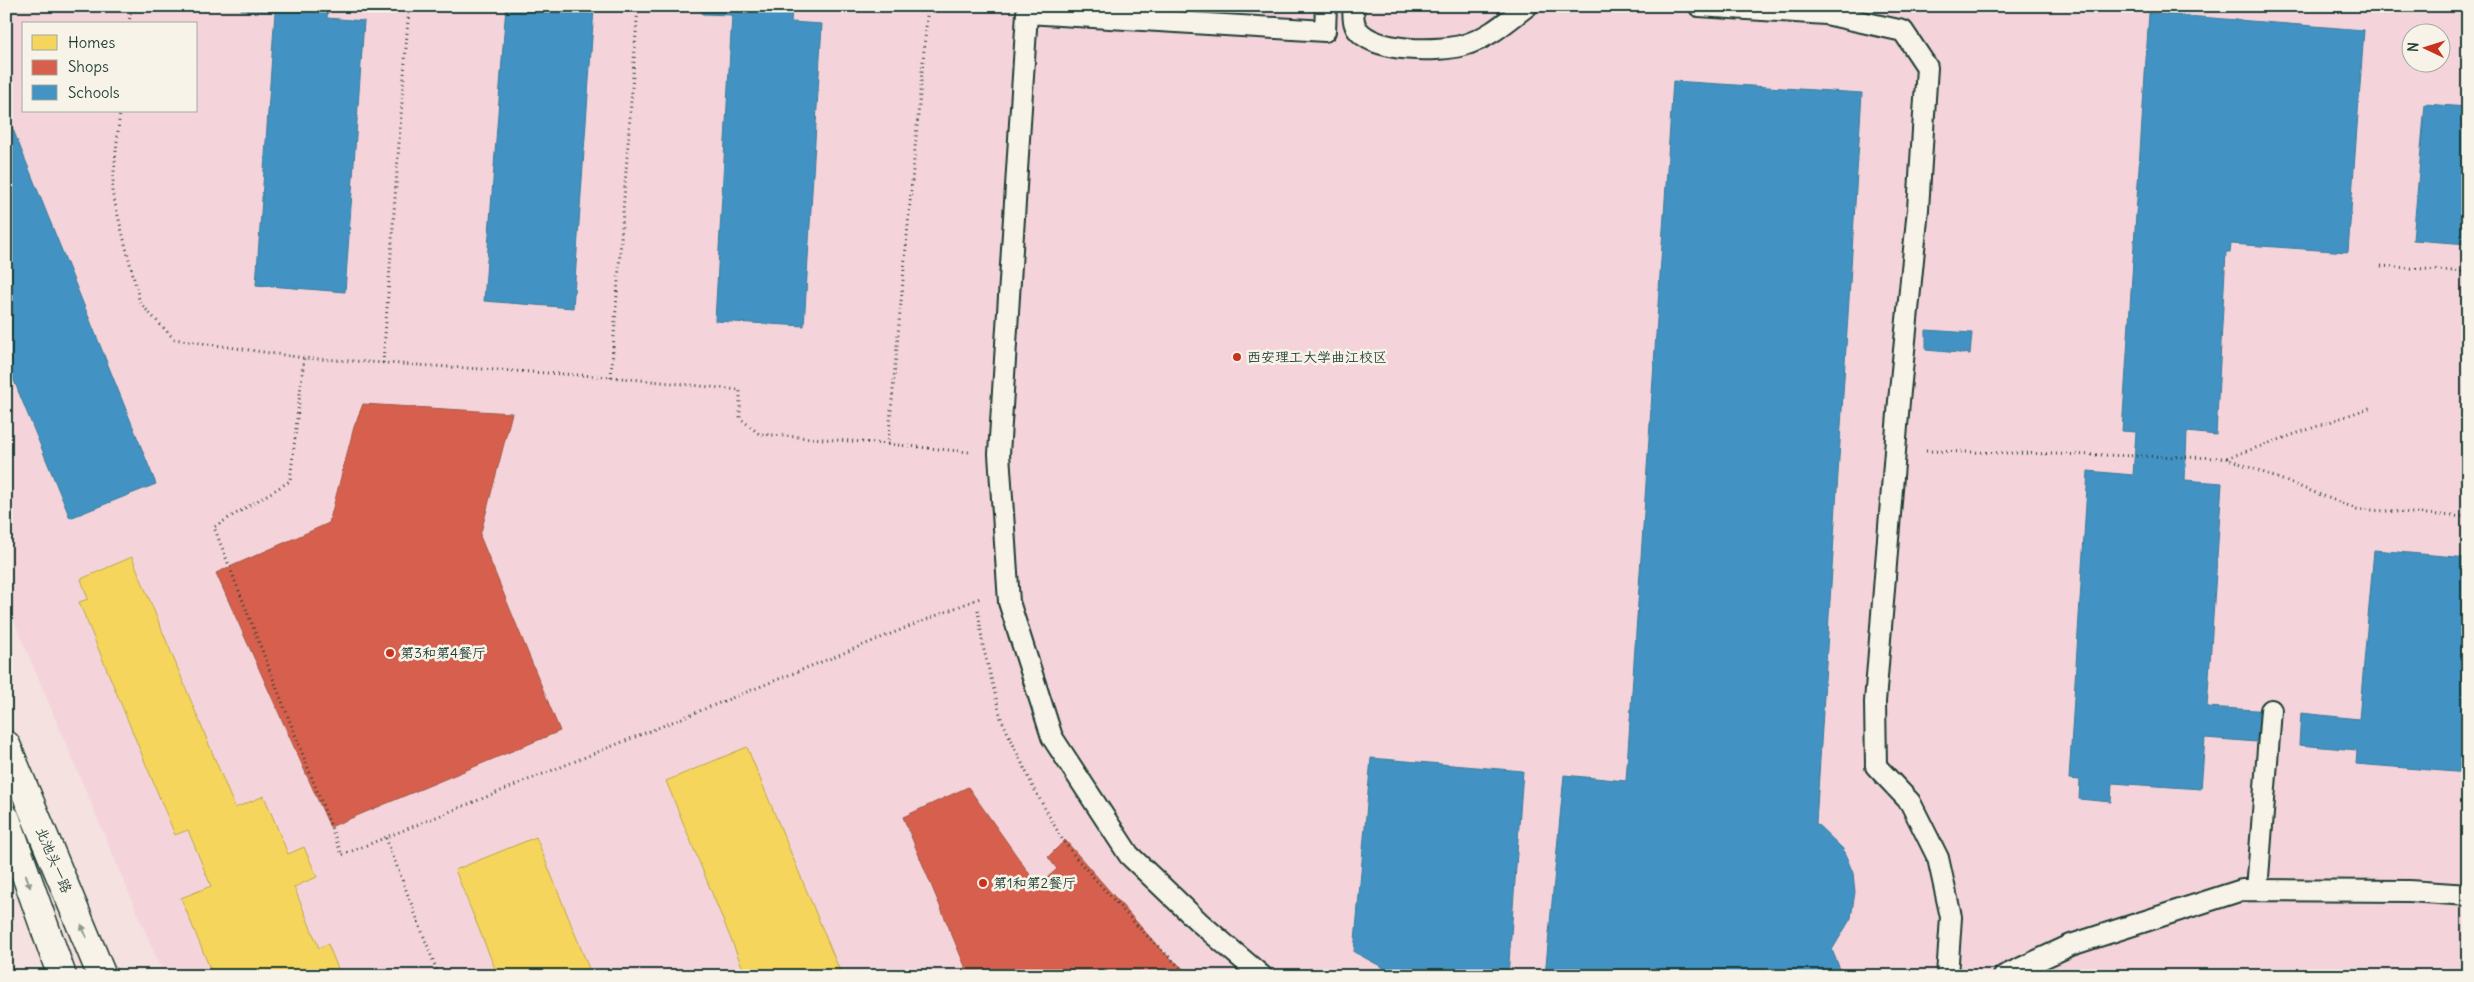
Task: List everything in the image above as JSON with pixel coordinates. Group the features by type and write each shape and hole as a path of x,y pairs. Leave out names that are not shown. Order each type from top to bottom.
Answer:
{"street":[{"name":"北池头一路","path":"6,745 102,976"},
{"path":"6,819 62,976"}],"lane":[{"path":"1262,976 1199,922 1129,855 1052,737 1009,602 999,454 1027,13 1324,31 1326,6"},
{"path":"1354,6 1353,17 1357,29 1371,38 1404,49 1422,51 1436,50 1474,41 1491,34 1527,6"},
{"path":"1699,6 1826,14 1903,31 1926,67 1918,209 1895,450 1875,702 1876,766 1910,802 1938,858 1951,916 1947,976"},
{"path":"2257,890 2271,710"},
{"path":"2004,976 2071,945 2242,890 2409,890 2468,895"}],"path":[{"path":"129,22 131,6"},
{"path":"383,363 409,6"},
{"path":"611,377 638,6"},
{"path":"888,444 928,6 1027,13"},
{"path":"120,112 112,192 140,303 174,340 304,358 611,377 740,390 740,418 759,434 999,454"},
{"path":"2381,266 2468,272"},
{"path":"304,358 290,481 214,527 342,855 1008,587"},
{"path":"2226,458 2372,407"},
{"path":"1895,450 2226,458 2357,509 2468,517"},
{"path":"386,838 438,976"}],"shaded area":[{"name":"西安理工大学曲江校区","path":"6,6 2468,6 2468,976 164,976 6,602"}],"building: Homes":[{"path":"132,557 235,808 264,796 288,854 304,847 317,877 294,887 319,948 328,944 341,976 213,976 181,898 211,886 188,830 175,835 79,602 88,599 81,579"},
{"path":"747,747 842,976 746,976 666,781"},
{"path":"536,837 592,976 498,976 455,870"}],"building: Shops":[{"name":"第3和第4餐厅","path":"363,404 512,413 480,536 560,731 330,827 216,573 329,523 354,427"},
{"name":"第1和第2餐厅","path":"968,787 1038,886 1057,869 1048,857 1065,840 1162,951 1192,976 969,976 903,817"}],"building: Schools":[{"path":"241,6 328,6 327,18 364,21 345,292 256,285 275,12 241,10"},
{"path":"506,6 594,9 573,308 484,301"},
{"path":"702,6 792,6 791,22 822,24 804,326 715,321 732,15 702,14"},
{"path":"2149,13 2364,30 2348,252 2231,244 2230,252 2226,252 2216,435 2187,432 2185,480 2222,483 2207,707 2272,711 2270,743 2205,738 2201,789 2112,783 2111,802 2079,799 2080,780 2069,779 2088,471 2133,475 2136,432 2122,431"},
{"path":"1673,81 1862,93 1816,823 1843,849 1853,873 1855,892 1851,918 1832,950 1843,976 1545,976 1564,775 1626,781"},
{"path":"2425,104 2468,107 2468,244 2413,240"},
{"path":"6,112 156,484 70,518 6,361"},
{"path":"1926,330 1972,333 1970,354 1926,350"},
{"path":"2374,550 2468,558 2468,773 2356,764 2357,750 2299,745 2301,713 2359,719"},
{"path":"1371,758 1523,771 1508,976 1399,976 1354,952"}],"place":[{"name":"西安理工大学曲江校区","path":"1237,357"},
{"name":"第3和第4餐厅","path":"390,653"},
{"name":"第1和第2餐厅","path":"983,883"}]}
